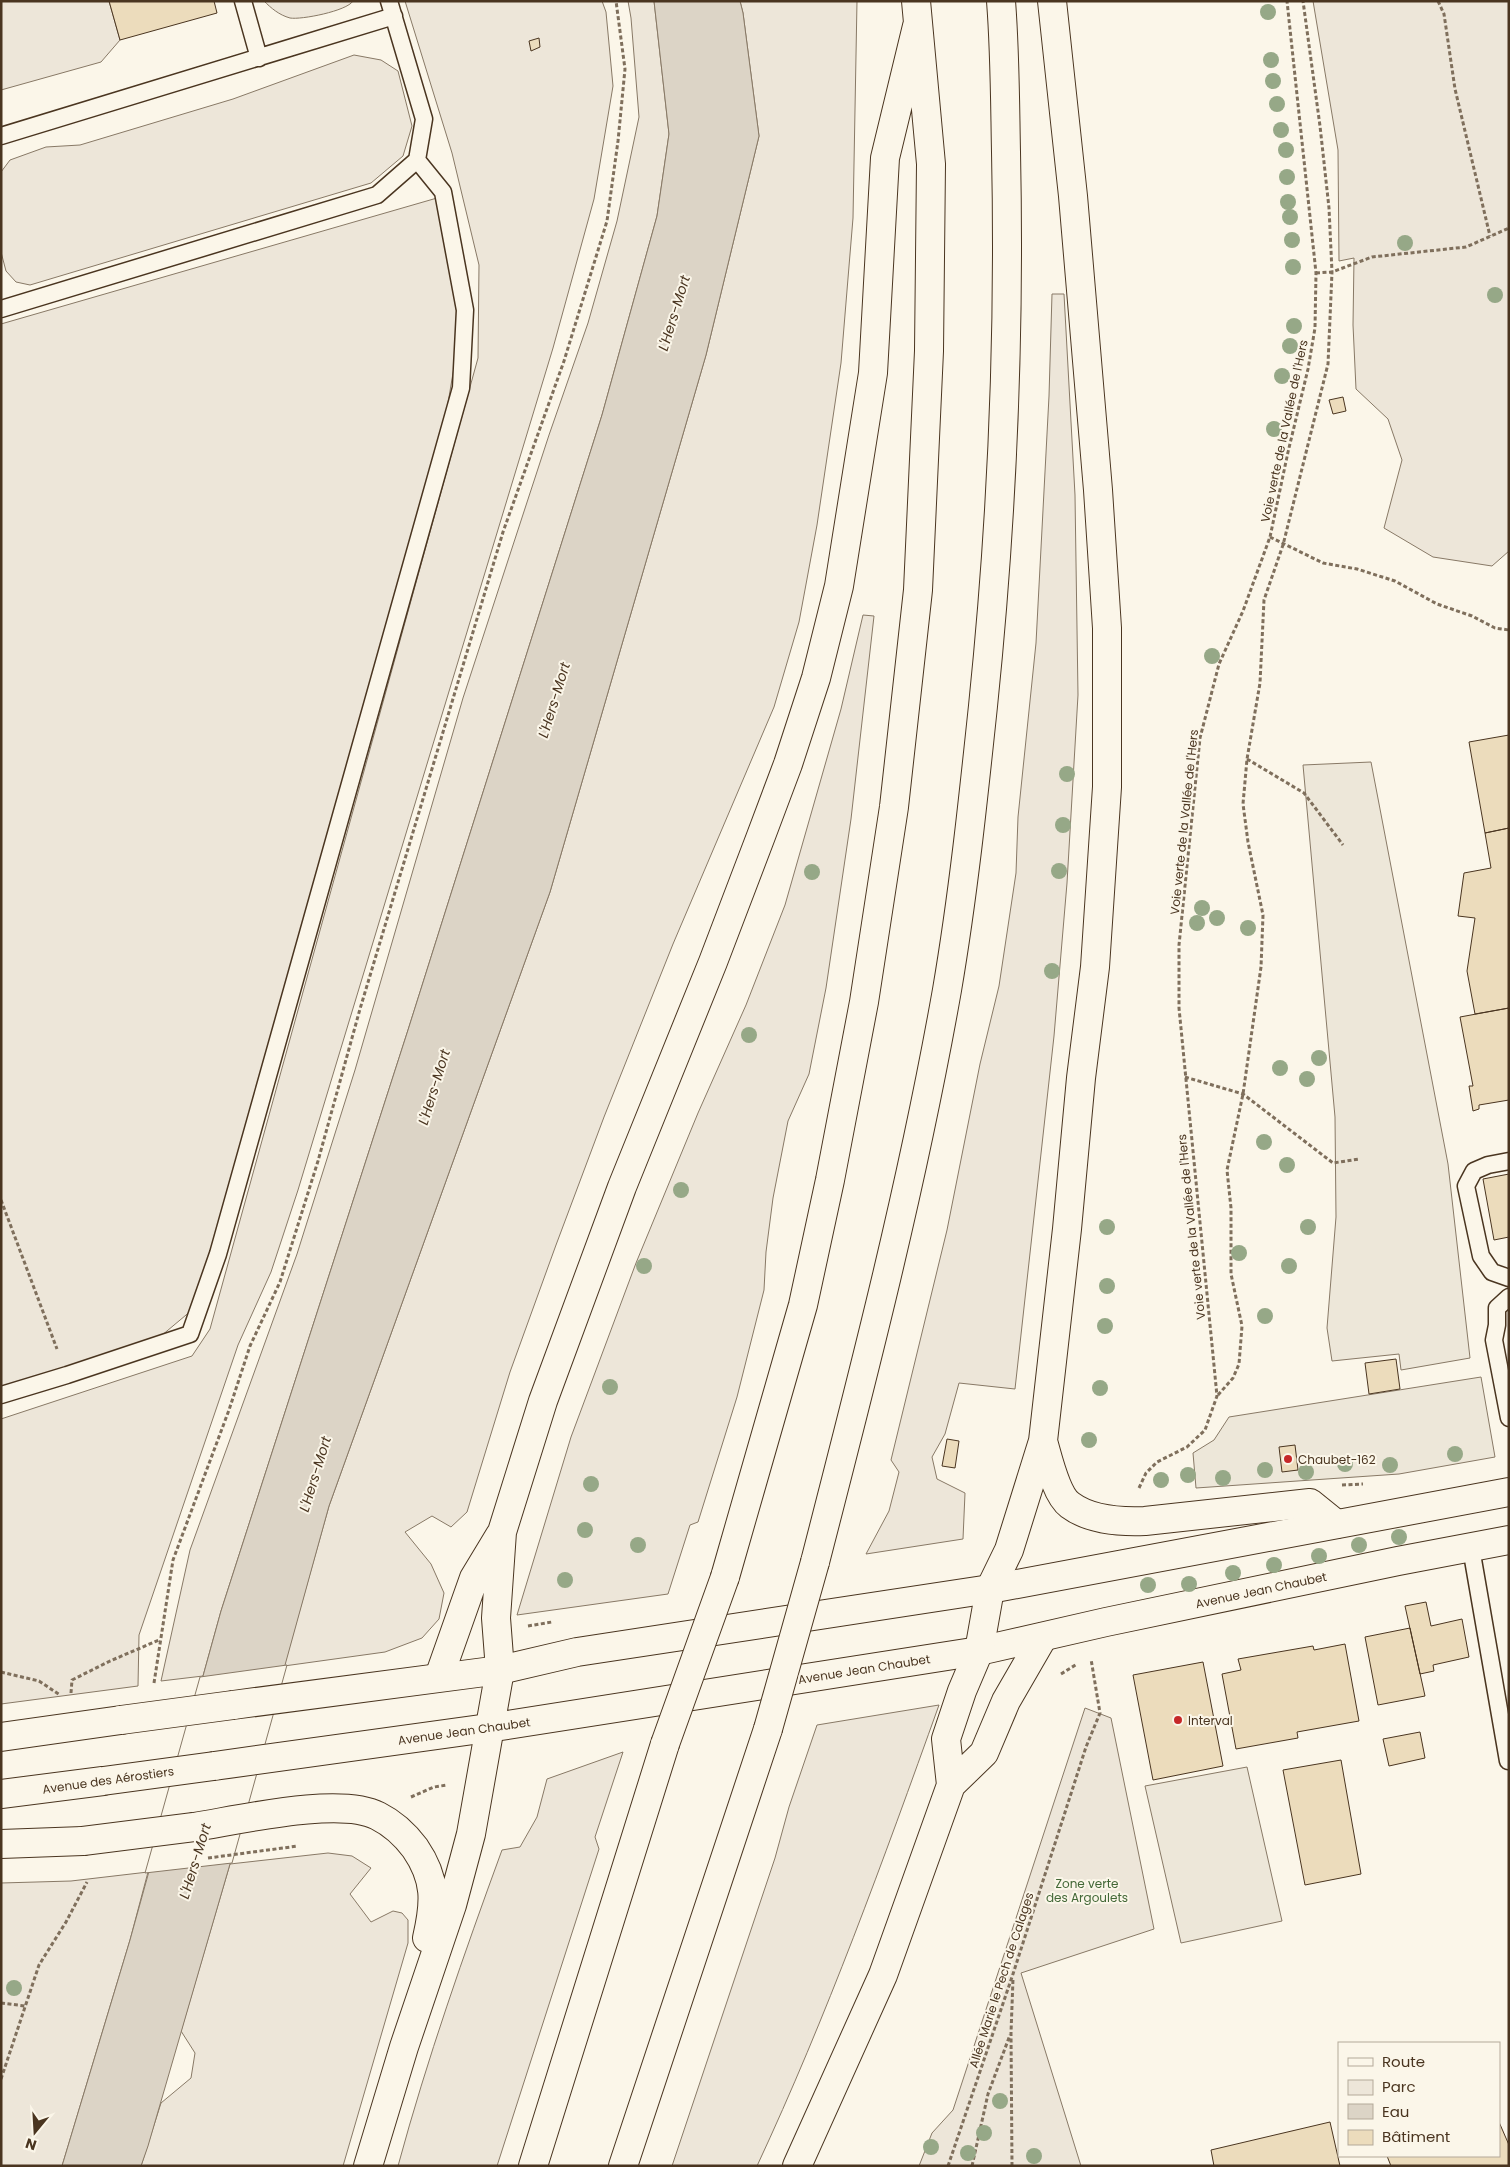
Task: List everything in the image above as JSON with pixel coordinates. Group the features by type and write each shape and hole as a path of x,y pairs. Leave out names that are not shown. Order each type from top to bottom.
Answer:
{"main road":[{"path":"623,2166 768,1729 815,1562 880,1308 947,989 971,817 998,539 1006,395 1008,243 1001,1"},
{"path":"951,1785 946,1740 962,1691 979,1651 990,1589 1009,1550 1043,1442 1068,1229 1081,1078 1095,967 1107,787 1107,628 1098,490 1073,196 1052,1"},
{"path":"368,2166 404,2047 452,1905 471,1834 488,1728 500,1670 496,1618 502,1532 556,1364 622,1187 758,845 788,764 816,678 839,586 873,373 886,158 917,14"},
{"path":"532,2166 665,1744 726,1577 803,1305 864,1002 894,807 918,590 929,351 931,164 917,14"},
{"path":"1043,1442 1055,1483 1068,1505 1091,1516 1127,1522 1145,1521 1310,1503 1336,1524"},
{"path":"1,1736 500,1670 576,1652 990,1589 1509,1492"},
{"path":"439,1677 474,1578 502,1532"},
{"name":"Avenue Jean Chaubet","path":"214,1766 488,1728 979,1651 1106,1622 1398,1561 1509,1540"},
{"path":"798,2166 883,1974 951,1785 984,1753 1006,1701 1043,1637"},
{"name":"Avenue des Aérostiers","path":"1,1794 214,1766"},
{"path":"1,1844 83,1841 307,1810 342,1807 361,1810 378,1816 408,1840 420,1855 430,1877 434,1906 404,2047"}],"lane":[{"path":"243,1 259,58"},
{"path":"1,136 259,58 391,9 424,119 417,160 377,195 1,309"},
{"path":"1,1395 190,1334 218,1254 461,388 465,310 443,192 417,160"},
{"path":"1509,1161 1488,1165 1474,1171 1466,1186 1481,1256 1492,1272 1509,1278"},
{"path":"1509,1297 1496,1308 1503,1323 1494,1340 1509,1418"},
{"path":"1471,1548 1508,1761"}],"path":[{"path":"154,1684 159,1640 173,1560 229,1410 250,1346 282,1272 318,1161 360,1009 500,542 564,362 607,222 618,142 625,69 616,1"},
{"name":"Voie verte de la Vallée de l'Hers","path":"1134,1496 1146,1473 1156,1462 1187,1447 1205,1430 1217,1396 1184,1077 1179,1008 1179,945 1200,738 1219,664 1243,611 1270,537 1308,369 1315,328 1316,273 1287,1"},
{"path":"1217,1396 1233,1378 1239,1364 1242,1326 1231,1274 1231,1208 1227,1170 1243,1094 1261,967 1263,916 1248,842 1243,804 1247,759 1260,683 1264,600 1283,544 1328,364 1332,272 1329,208 1303,1"},
{"path":"1438,1 1444,14 1455,89 1490,236"},
{"path":"1316,273 1332,272 1372,257 1466,247 1508,229"},
{"path":"1270,537 1323,563 1357,568 1395,581 1437,604 1472,616 1495,628 1509,630"},
{"path":"1247,759 1304,794 1343,844"},
{"path":"1184,1077 1243,1094 1334,1163 1359,1159"},
{"path":"1,1200 67,1375"},
{"path":"70,1702 72,1680 159,1640"},
{"name":"Allée Marie le Pech de Calages","path":"948,2166 1013,1974 1083,1756 1100,1713 1090,1656 1058,1676"},
{"path":"1,1672 39,1681 70,1702 109,1722"},
{"path":"389,1824 405,1803 416,1794 434,1787 479,1780"},
{"path":"1,2079 39,1965 66,1922 87,1882"},
{"path":"1012,2166 1011,2033 1013,1974"},
{"path":"1,2002 25,2006"},
{"path":"972,2166 988,2094 1011,2033"}],"green space":[{"path":"1,1 109,1 120,40 101,62 1,90"},
{"path":"264,1 353,1 349,5 333,11 313,16 290,18 272,9"},
{"path":"405,1 602,1 606,12 613,86 594,199 553,348 298,1190 271,1272 238,1345 139,1635 138,1686 1,1704 1,1419 192,1356 210,1329 478,358 479,265 452,153"},
{"path":"628,1 654,1 669,134 657,216 602,415 408,1030 221,1611 203,1676 161,1681 190,1550 297,1254 355,1070 463,698 549,435 588,323 617,221 639,117"},
{"path":"740,1 857,1 853,218 841,363 817,525 799,622 774,707 673,944 604,1117 556,1245 510,1372 467,1512 451,1527 432,1516 405,1532 431,1564 444,1593 439,1619 422,1638 385,1652 284,1666 329,1506 550,892 706,355 759,136"},
{"path":"1313,1 1509,1 1509,551 1492,566 1433,557 1384,528 1402,460 1388,419 1356,389 1353,325 1354,258 1339,261 1338,150"},
{"path":"354,55 381,60 398,71 412,126 403,156 371,183 30,285 16,282 6,271 1,252 1,172 10,160 46,147 80,145 233,99"},
{"path":"437,198 460,331 444,427 198,1305 149,1346 1,1388 1,324"},
{"path":"1052,294 1064,294 1075,495 1078,695 1067,883 1054,1036 1015,1389 959,1383 945,1434 932,1457 937,1479 965,1493 963,1539 866,1554 889,1511 899,1472 891,1460 947,1230 980,1064 999,986 1016,873 1018,817 1036,643 1049,396"},
{"path":"863,615 874,616 851,819 826,988 809,1074 788,1121 773,1198 766,1252 764,1290 737,1397 698,1522 690,1525 668,1594 517,1615 571,1437 636,1263 698,1113 746,1005 785,905 841,709"},
{"path":"939,1705 831,1995 783,2110 757,2166 672,2166 775,1858 789,1807 817,1725"},
{"name":"Zone verte des Argoulets","path":"1085,1708 1111,1718 1154,1929 1021,1973 1081,2166 919,2166 932,2133 953,2110"},
{"path":"623,1752 595,1837 599,1849 497,2166 398,2166 421,2086 447,2007 502,1850 520,1847 537,1817 547,1779"},
{"path":"328,1853 352,1856 371,1868 350,1894 371,1922 393,1911 402,1913 408,1920 408,1943 343,2166 141,2166 161,2103 191,2078 195,2053 181,2031 230,1864"},
{"path":"148,1872 130,1940 62,2166 1,2166 1,1883 71,1881"}],"shaded area":[{"path":"1371,762 1448,1164 1470,1358 1401,1370 1399,1354 1332,1361 1327,1328 1336,1217 1335,1117 1303,765"},
{"path":"1481,1377 1495,1457 1399,1474 1196,1488 1193,1453 1214,1440 1229,1417"},
{"path":"1247,1767 1282,1921 1181,1943 1145,1786"}],"water":[{"name":"L'Hers-Mort","path":"654,1 740,1 743,13 759,136 706,355 550,892 329,1506 230,1864 141,2166 62,2166 130,1940 221,1611 408,1030 602,415 657,216 669,134"}],"pier":[{"path":"287,1665 232,1863 145,1873 200,1677"}],"building":[{"path":"109,1 214,1 217,13 120,40"},
{"path":"539,38 540,47 531,51 529,41"},
{"path":"1343,397 1346,411 1333,414 1329,400"},
{"path":"1509,735 1509,828 1485,833 1469,742"},
{"path":"1509,828 1509,1008 1475,1014 1467,971 1475,918 1458,916 1464,873 1491,868 1485,833"},
{"path":"1509,1008 1509,1100 1479,1105 1479,1109 1473,1111 1469,1086 1473,1086 1460,1017"},
{"path":"1509,1174 1509,1237 1494,1240 1483,1179"},
{"path":"1396,1359 1400,1389 1369,1394 1365,1363"},
{"path":"947,1439 959,1441 955,1468 942,1466"},
{"name":"Chaubet-162","path":"1295,1445 1298,1470 1282,1472 1279,1447"},
{"path":"1426,1602 1431,1626 1462,1619 1469,1657 1433,1665 1434,1671 1420,1674 1405,1606"},
{"path":"1410,1628 1425,1696 1378,1705 1365,1637"},
{"path":"1345,1644 1359,1721 1297,1732 1298,1738 1236,1749 1222,1674 1241,1670 1238,1659 1313,1646 1314,1650"},
{"name":"Interval","path":"1203,1662 1223,1766 1153,1780 1133,1675"},
{"path":"1420,1732 1425,1758 1389,1766 1383,1739"},
{"path":"1341,1760 1361,1874 1305,1885 1283,1770"},
{"path":"1330,2122 1340,2166 1214,2166 1211,2150"},
{"path":"1500,2124 1509,2145 1509,2166 1391,2166 1387,2157 1500,2157"}],"place":[{"name":"Chaubet-162","path":"1288,1459"},
{"name":"Interval","path":"1178,1720"}]}
